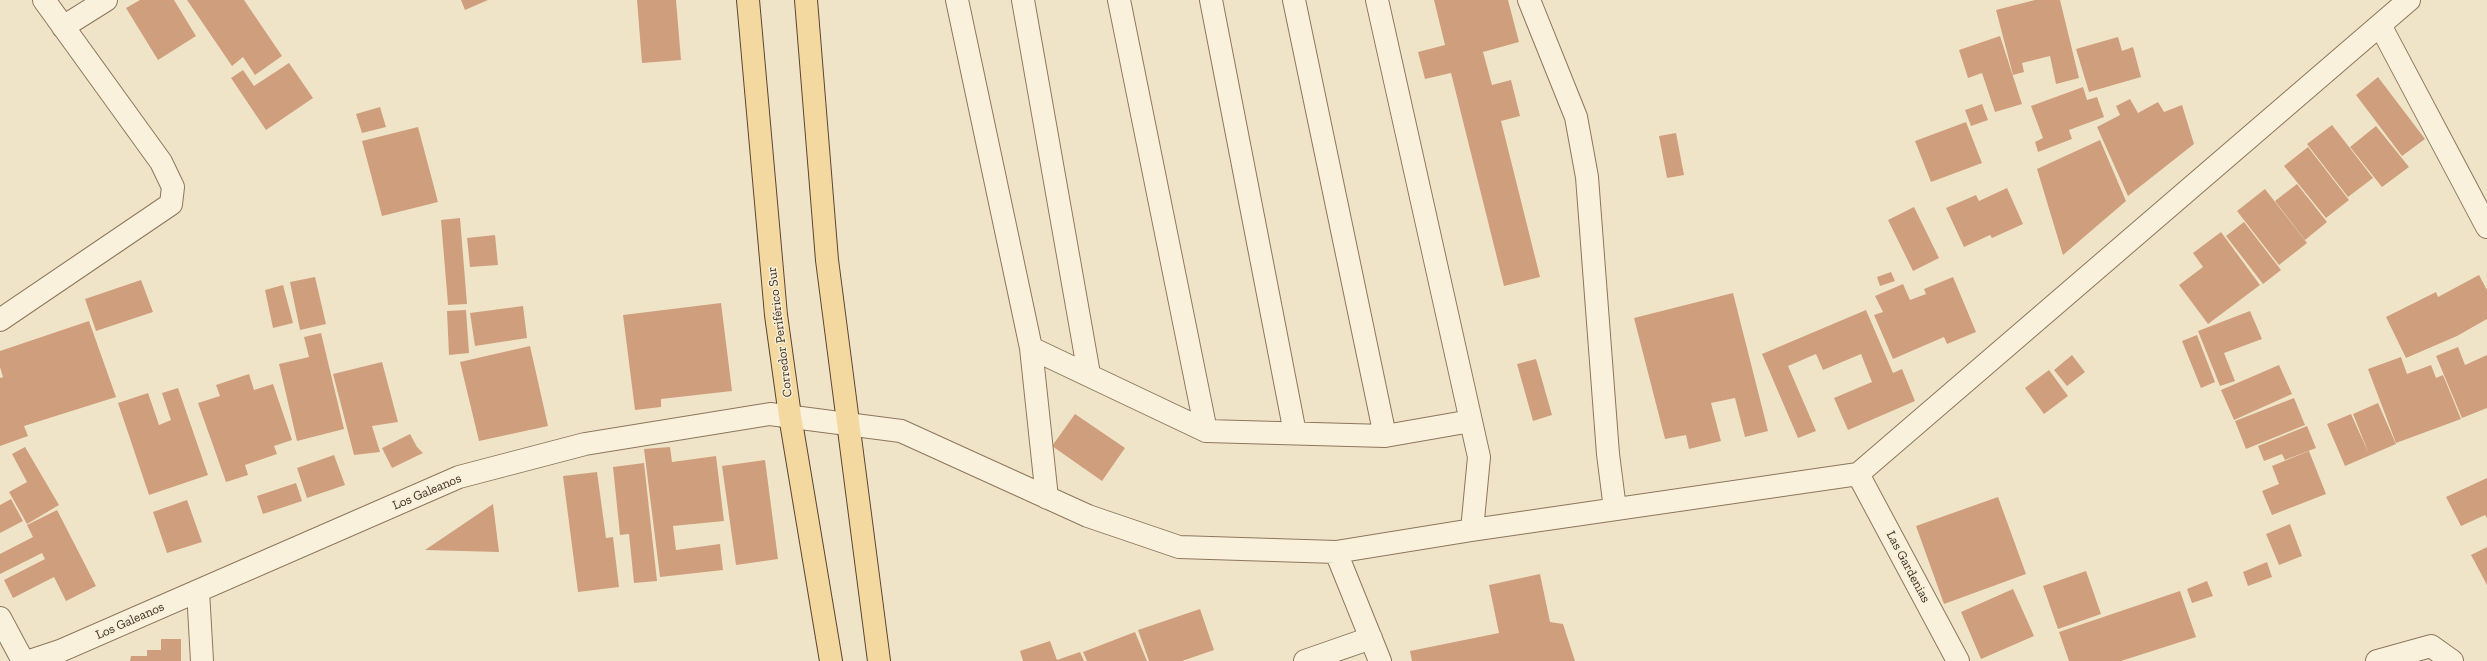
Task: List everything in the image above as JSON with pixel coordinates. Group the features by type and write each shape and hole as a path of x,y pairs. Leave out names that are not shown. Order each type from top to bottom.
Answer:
{"main road":[{"name":"Corredor Periférico Sur","path":"748,0 776,315 790,416 831,661"},
{"path":"806,0 827,260 879,661"}],"street":[{"path":"0,320 171,204 173,187 161,162 44,0"},
{"path":"63,27 106,0"},
{"path":"957,0 1031,348 1047,498"},
{"path":"1023,0 1089,374"},
{"path":"1119,0 1206,431"},
{"path":"1211,0 1295,433"},
{"path":"1294,0 1385,436"},
{"path":"1377,0 1479,457 1472,530"},
{"path":"1858,474 2409,0"},
{"path":"1530,3 1576,117 1587,177 1608,446 1615,509"},
{"path":"2380,25 2487,227"},
{"path":"1031,348 1089,374 1206,431 1385,436 1471,422"},
{"name":"Los Galeanos","path":"30,661 60,656 198,591 459,477 585,444 770,414 901,431 1088,516 1179,547 1336,552 1472,530 1858,474"},
{"name":"Las Gardenias","path":"1858,474 1958,661"},
{"path":"1336,552 1380,661"},
{"path":"198,591 202,661"},
{"path":"0,618 23,661"},
{"path":"1305,661 1371,638"},
{"path":"2377,661 2431,646 2452,661"}],"building":[{"path":"140,0 174,0 196,36 158,60 126,8"},
{"path":"187,0 244,0 282,56 255,75 243,57 232,66"},
{"path":"461,0 488,0 465,10"},
{"path":"637,0 676,0 681,60 642,63"},
{"path":"1434,0 1508,0 1519,42 1483,52 1492,85 1511,80 1520,116 1501,121 1540,277 1504,286 1451,73 1425,79 1418,52 1445,45"},
{"path":"2035,0 2060,0 2079,78 2056,84 2050,56 2022,63 2024,72 2013,75 1996,10"},
{"path":"2000,36 2022,104 1995,112 1982,73 1968,78 1959,50"},
{"path":"2118,37 2122,51 2133,47 2141,77 2089,92 2076,49"},
{"path":"289,63 313,98 266,130 231,78 243,70 254,86"},
{"path":"2378,77 2425,139 2402,156 2356,95"},
{"path":"2083,87 2087,100 2097,97 2104,117 2069,130 2072,139 2038,152 2035,142 2043,138 2031,106"},
{"path":"2130,99 2138,113 2158,102 2164,112 2182,105 2194,144 2128,196 2097,127 2120,115 2116,106"},
{"path":"1982,104 1988,120 1971,126 1965,110"},
{"path":"380,107 386,127 362,133 356,114"},
{"path":"1966,122 1982,163 1931,182 1915,141"},
{"path":"2332,125 2373,178 2348,197 2307,144"},
{"path":"2376,126 2409,167 2382,187 2350,147"},
{"path":"418,127 438,202 382,216 362,141"},
{"path":"1676,133 1684,175 1667,178 1659,136"},
{"path":"2100,140 2126,201 2063,255 2037,169"},
{"path":"2308,147 2349,200 2326,218 2284,166"},
{"path":"2297,184 2327,222 2305,240 2275,201"},
{"path":"2007,188 2023,224 1992,238 1990,235 1964,247 1946,208 1976,195 1979,201"},
{"path":"2265,189 2307,243 2279,265 2237,211"},
{"path":"1914,207 1939,258 1913,271 1888,220"},
{"path":"460,218 467,304 448,305 441,220"},
{"path":"2244,222 2281,270 2263,284 2226,236"},
{"path":"2221,232 2260,285 2208,324 2179,285 2203,267 2193,253"},
{"path":"495,235 498,265 470,267 467,238"},
{"path":"1891,272 1895,281 1880,286 1877,277"},
{"path":"2479,275 2487,290 2487,319 2457,336 2406,358 2386,317 2436,292 2438,297"},
{"path":"315,277 326,324 300,330 290,282"},
{"path":"1953,277 1976,332 1947,344 1944,337 1893,359 1874,315 1883,312 1875,296 1903,284 1910,300 1926,294 1924,289"},
{"path":"141,280 153,312 96,331 85,299"},
{"path":"283,285 293,323 273,328 265,290"},
{"path":"1733,293 1768,431 1745,437 1735,398 1711,403 1721,441 1689,449 1686,435 1665,439 1634,318"},
{"path":"721,303 732,391 661,399 661,407 635,410 623,315"},
{"path":"523,306 527,338 475,346 470,313"},
{"path":"466,310 469,353 449,355 447,311"},
{"path":"1866,310 1893,373 1902,369 1915,401 1848,430 1834,398 1872,382 1861,354 1823,370 1816,354 1788,366 1816,431 1798,438 1762,354"},
{"path":"2250,311 2262,339 2224,353 2235,381 2220,386 2198,331"},
{"path":"89,321 116,397 24,426 28,436 0,446 0,378 3,377 0,367 0,351"},
{"path":"321,333 344,429 297,441 279,364 309,357 304,337"},
{"path":"2197,335 2215,382 2201,388 2182,341"},
{"path":"530,346 548,426 479,441 460,362"},
{"path":"2458,347 2465,365 2487,355 2487,408 2462,418 2436,356"},
{"path":"2072,355 2085,372 2067,386 2054,370"},
{"path":"2401,357 2407,374 2431,365 2436,378 2443,375 2461,419 2396,443 2368,369"},
{"path":"1536,359 1552,415 1533,421 1517,364"},
{"path":"382,362 398,422 372,426 380,452 354,455 333,374"},
{"path":"2279,365 2292,394 2234,420 2221,390"},
{"path":"2049,370 2068,396 2044,414 2025,388"},
{"path":"249,374 254,390 273,384 292,440 274,446 277,454 245,465 248,475 226,482 198,403 220,396 216,385"},
{"path":"178,388 208,475 149,495 118,403 148,393 159,425 171,420 162,393"},
{"path":"2294,398 2305,425 2246,449 2235,421"},
{"path":"2378,403 2396,444 2345,466 2327,424 2351,414 2369,454 2353,414"},
{"path":"1075,414 1125,448 1102,481 1052,446"},
{"path":"2307,426 2316,448 2285,460 2282,454 2264,461 2258,446"},
{"path":"410,434 417,447 423,453 392,468 382,448"},
{"path":"25,447 59,505 27,524 9,492 27,482 12,454"},
{"path":"670,447 672,462 716,456 724,521 673,526 676,550 720,544 723,570 660,577 644,449"},
{"path":"2309,451 2326,494 2272,515 2262,491 2279,484 2272,466"},
{"path":"334,455 345,485 307,498 297,468"},
{"path":"765,460 778,559 736,565 722,466"},
{"path":"644,463 657,581 634,583 629,534 620,535 613,467"},
{"path":"597,472 606,538 613,537 619,587 578,592 563,476"},
{"path":"2487,478 2487,518 2485,515 2461,526 2446,497"},
{"path":"296,483 302,501 263,514 257,496"},
{"path":"1998,497 2026,574 1944,604 1916,526"},
{"path":"11,499 23,521 0,533 0,505"},
{"path":"187,500 202,542 167,553 153,512"},
{"path":"493,504 499,552 425,550"},
{"path":"57,510 96,586 66,601 54,577 13,598 4,580 45,559 42,553 0,574 0,554 33,537 27,525"},
{"path":"2290,524 2302,556 2279,565 2266,534"},
{"path":"2487,547 2487,585 2471,555"},
{"path":"2267,562 2272,577 2248,586 2243,572"},
{"path":"2086,571 2101,614 2058,629 2043,586"},
{"path":"1540,574 1550,622 1563,624 1575,661 1412,661 1410,651 1499,633 1489,585"},
{"path":"2207,581 2213,596 2192,603 2187,589"},
{"path":"2013,589 2034,636 1981,659 1961,612"},
{"path":"2180,591 2196,637 2121,661 2069,661 2059,632"},
{"path":"1200,609 1214,650 1182,661 1149,661 1138,630"},
{"path":"1135,632 1147,661 1087,661 1083,652"},
{"path":"161,639 181,639 181,661 130,661 131,656 147,656 147,650 161,650"},
{"path":"1050,641 1057,660 1080,652 1084,661 1023,661 1020,651"}]}
